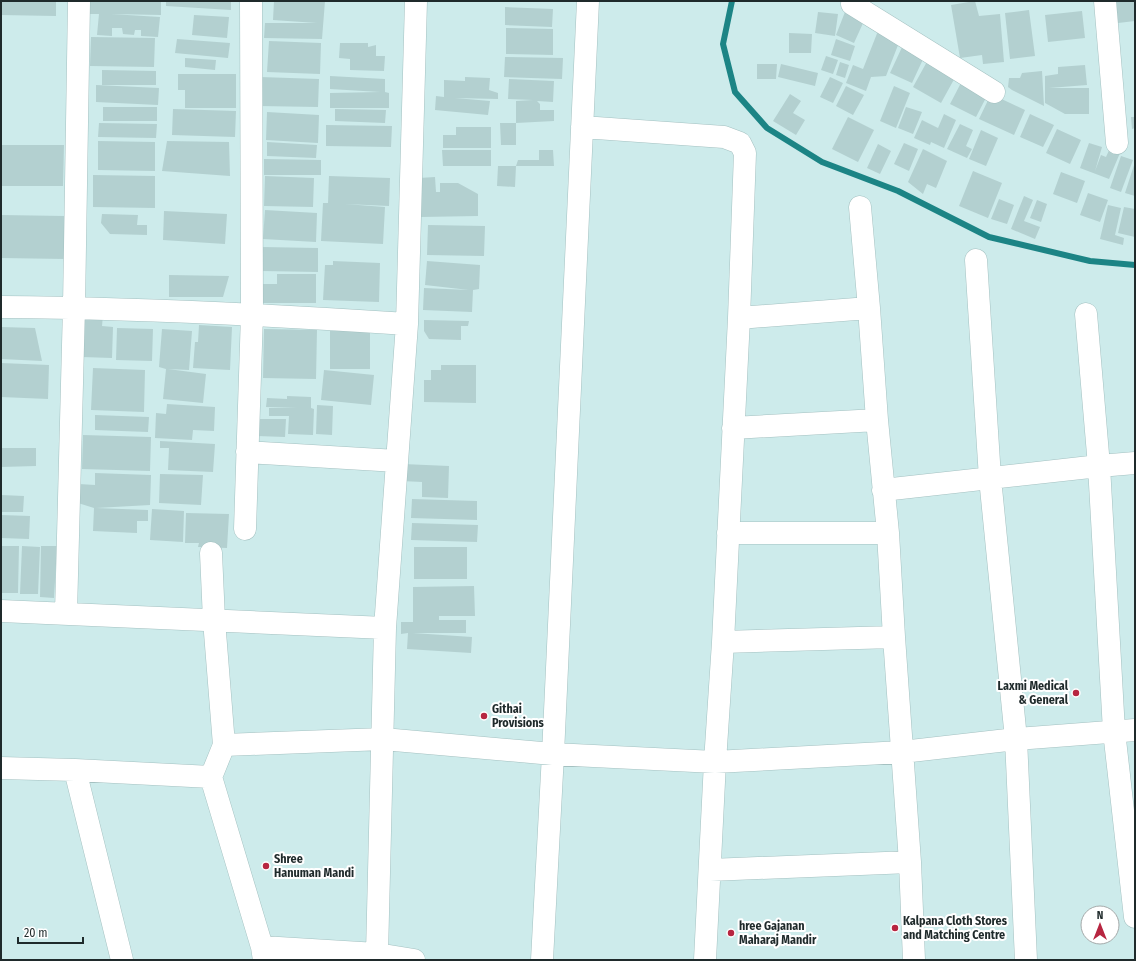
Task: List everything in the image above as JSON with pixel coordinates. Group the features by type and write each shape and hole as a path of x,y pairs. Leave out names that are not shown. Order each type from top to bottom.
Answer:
{"street":[{"path":"66,614 74,307 79,1"},
{"path":"245,529 252,314 251,1"},
{"path":"377,954 385,628 407,324 416,1"},
{"path":"542,960 588,1"},
{"path":"849,2 877,1"},
{"path":"1106,1 1117,143"},
{"path":"849,2 994,92"},
{"path":"582,127 724,137 740,143 745,153 739,318 723,642 714,762 705,960"},
{"path":"860,207 883,490 888,533 910,862 914,960"},
{"path":"976,260 990,478 1016,739 1026,960"},
{"path":"1,306 74,307 252,314 407,324"},
{"path":"739,318 869,308"},
{"path":"1086,314 1099,466 1125,731 1135,917"},
{"path":"733,428 877,420"},
{"path":"248,452 397,461"},
{"path":"883,490 1135,463"},
{"path":"728,533 888,533"},
{"path":"211,553 214,620 224,745 211,777 263,953 377,954 414,960"},
{"path":"1,611 385,628"},
{"path":"723,642 894,637"},
{"path":"224,745 383,739 553,754 714,762 902,752 1016,739 1125,731"},
{"path":"1,768 211,777"},
{"path":"75,770 122,960"},
{"path":"710,870 910,862"}],"building":[{"path":"1,1 56,1 56,16 1,15"},
{"path":"89,1 161,1 161,15 111,14 160,17 158,37 141,36 141,30 135,30 134,35 123,34 122,28 112,28 112,36 97,35 99,14 89,14"},
{"path":"166,1 231,1 231,10 166,6"},
{"path":"274,1 325,1 322,39 264,38 265,23 317,23 273,20"},
{"path":"975,1 979,16 1000,14 1004,62 983,64 982,55 960,58 951,5"},
{"path":"1116,1 1135,1 1135,21 1118,23"},
{"path":"505,7 553,9 552,27 505,25"},
{"path":"1029,10 1035,56 1010,59 1005,13"},
{"path":"1082,11 1085,38 1048,42 1045,15"},
{"path":"818,12 838,14 835,36 815,33"},
{"path":"845,12 864,21 854,43 836,35"},
{"path":"194,15 229,17 227,38 192,35"},
{"path":"506,28 553,29 553,55 506,54"},
{"path":"878,31 900,40 886,76 871,77 866,91 846,83 853,65 863,69"},
{"path":"789,33 812,34 811,53 789,53"},
{"path":"91,37 155,38 154,67 90,66"},
{"path":"177,39 230,43 228,58 175,53"},
{"path":"836,39 855,46 850,61 831,55"},
{"path":"269,41 321,43 320,74 267,72"},
{"path":"340,43 368,43 368,47 376,45 376,56 385,56 384,71 350,70 350,59 339,58"},
{"path":"903,45 925,55 912,83 890,73"},
{"path":"826,56 838,60 833,74 821,70"},
{"path":"505,57 563,58 562,79 504,77"},
{"path":"185,58 216,60 215,70 185,67"},
{"path":"929,58 957,74 941,103 913,87"},
{"path":"840,62 849,65 845,78 836,75"},
{"path":"757,64 777,64 776,79 757,79"},
{"path":"781,64 818,73 815,86 778,77"},
{"path":"1085,65 1087,85 1049,88 1089,88 1089,114 1065,114 1045,103 1045,76 1058,74 1058,67"},
{"path":"102,70 156,71 156,85 102,85"},
{"path":"1042,71 1044,106 1008,87 1009,78 1020,78 1022,73"},
{"path":"178,74 236,74 236,108 185,108 185,90 178,90"},
{"path":"330,76 385,79 385,92 389,93 389,108 330,108 330,93 380,92 330,89"},
{"path":"260,77 319,79 318,107 259,106"},
{"path":"465,77 490,78 489,90 498,93 498,99 455,98 490,101 488,115 435,110 436,96 444,97 444,80 465,81"},
{"path":"830,77 843,83 833,103 820,97"},
{"path":"509,79 554,81 553,102 537,101 540,104 540,110 554,110 554,121 516,123 516,101 533,100 508,99"},
{"path":"963,79 989,92 976,117 950,104"},
{"path":"96,85 159,88 158,105 96,102"},
{"path":"846,86 864,95 853,115 836,106"},
{"path":"894,86 910,93 896,128 880,121"},
{"path":"790,94 801,101 793,113 805,120 796,135 773,121"},
{"path":"991,94 1025,110 1014,135 979,119"},
{"path":"103,107 157,107 157,121 103,121"},
{"path":"906,107 922,112 913,134 898,128"},
{"path":"173,109 236,111 235,137 172,135"},
{"path":"335,109 386,110 385,123 335,121"},
{"path":"267,112 319,115 318,143 266,140"},
{"path":"944,114 956,120 944,148 931,142 930,145 914,138 922,120 938,128"},
{"path":"1030,114 1054,125 1043,147 1020,137"},
{"path":"848,117 874,130 858,162 832,149"},
{"path":"1131,117 1135,117 1135,128 1132,129"},
{"path":"99,123 157,124 156,138 98,137"},
{"path":"500,123 516,123 516,145 501,145"},
{"path":"960,124 973,130 966,146 972,149 967,158 947,149"},
{"path":"326,125 392,126 391,147 326,146"},
{"path":"456,127 491,127 491,148 443,148 443,135 456,135"},
{"path":"1057,129 1081,140 1070,164 1046,153"},
{"path":"981,130 998,138 986,166 969,159"},
{"path":"98,141 155,142 155,171 98,170"},
{"path":"167,141 229,142 230,176 162,171"},
{"path":"267,142 317,145 316,158 267,156"},
{"path":"904,143 918,149 909,171 894,164"},
{"path":"1089,143 1102,147 1095,171 1101,155 1106,157 1110,148 1120,153 1109,179 1080,168"},
{"path":"878,144 891,151 880,174 867,168"},
{"path":"1,145 64,145 63,186 1,186"},
{"path":"923,149 947,161 936,188 927,184 923,194 908,182"},
{"path":"442,150 491,150 491,166 443,166"},
{"path":"539,150 553,150 554,166 516,166 518,160 539,160"},
{"path":"1121,156 1133,160 1121,192 1110,188"},
{"path":"264,159 321,160 321,175 264,175"},
{"path":"1135,162 1135,196 1125,193"},
{"path":"498,166 516,166 515,187 497,186"},
{"path":"973,171 1002,183 988,218 959,206"},
{"path":"1061,172 1085,181 1077,203 1053,194"},
{"path":"93,175 155,176 155,208 93,207"},
{"path":"265,176 314,178 313,207 264,206"},
{"path":"329,176 390,178 389,206 345,204 385,207 383,244 321,241 323,203 328,203"},
{"path":"435,177 436,192 440,192 440,183 458,183 478,194 478,216 421,217 419,178"},
{"path":"1088,193 1108,200 1100,222 1080,215"},
{"path":"1024,196 1033,200 1024,221 1040,227 1035,239 1011,229"},
{"path":"999,199 1014,205 1007,224 991,219"},
{"path":"1037,200 1047,204 1041,222 1030,218"},
{"path":"1108,205 1121,208 1115,235 1124,238 1123,245 1100,239"},
{"path":"1124,207 1135,209 1135,237 1118,233"},
{"path":"265,210 317,213 316,242 263,239"},
{"path":"164,211 227,214 225,244 163,240"},
{"path":"102,214 138,215 137,225 147,225 147,235 110,234 101,223"},
{"path":"1,215 65,216 65,259 1,258"},
{"path":"428,225 485,226 484,256 427,255"},
{"path":"262,247 318,248 318,272 262,271"},
{"path":"333,261 380,263 379,302 323,300 325,265 333,265"},
{"path":"427,261 480,265 479,289 473,290 472,312 423,310 424,288 469,290 425,285"},
{"path":"277,274 316,274 316,303 261,303 261,284 277,284"},
{"path":"169,275 229,276 223,297 169,297"},
{"path":"83,314 103,315 102,326 113,327 112,358 82,357"},
{"path":"424,320 469,321 468,326 461,326 461,340 429,339 424,331"},
{"path":"199,325 232,327 230,370 193,368 195,342 198,342"},
{"path":"1,327 35,328 42,361 1,359"},
{"path":"117,328 153,329 152,361 116,360"},
{"path":"162,329 192,331 189,370 168,369 206,374 203,403 163,399 166,369 159,367"},
{"path":"264,329 317,330 316,379 263,378"},
{"path":"330,331 370,331 370,369 330,369"},
{"path":"1,363 49,365 48,399 1,397"},
{"path":"441,365 476,365 476,403 424,402 424,380 431,380 431,370 441,370"},
{"path":"93,368 145,370 144,412 91,410"},
{"path":"324,370 374,375 371,405 321,400"},
{"path":"287,396 311,397 311,408 314,409 313,435 288,434 289,416 269,416 269,408 297,408 266,407 267,398 287,399"},
{"path":"167,404 215,407 214,431 193,430 192,440 155,438 156,413 166,414"},
{"path":"317,405 333,406 332,435 316,434"},
{"path":"95,415 149,417 148,432 95,430"},
{"path":"258,419 286,419 285,437 257,436"},
{"path":"83,435 151,437 150,471 82,469"},
{"path":"160,441 215,444 213,472 168,470 169,448 160,448"},
{"path":"1,448 36,448 36,466 1,467"},
{"path":"403,464 449,466 448,498 422,497 422,482 402,481"},
{"path":"95,473 151,475 150,505 96,508 148,510 148,521 137,521 137,533 93,531 94,508 78,503 79,484 95,485"},
{"path":"160,474 203,475 201,505 159,503"},
{"path":"1,495 24,496 23,512 1,512"},
{"path":"412,499 477,501 477,520 411,518"},
{"path":"152,509 184,511 183,542 150,540"},
{"path":"186,513 229,514 227,548 198,547 199,543 185,543"},
{"path":"1,515 30,516 29,539 1,538"},
{"path":"412,523 478,525 477,542 411,540"},
{"path":"2,546 19,546 18,593 1,593"},
{"path":"22,546 40,547 38,594 20,594"},
{"path":"41,546 57,546 54,598 40,597"},
{"path":"414,547 467,547 467,579 414,579"},
{"path":"474,586 475,616 439,616 439,620 466,620 466,633 413,633 472,637 471,653 407,649 408,633 401,634 401,622 413,622 413,587"}],"waterway":[{"path":"732,1 723,44 735,92 767,128 822,162 898,191 989,237 1090,261 1135,265"}],"place":[{"name":"Laxmi Medical & General","path":"1076,693"},
{"name":"Githai Provisions","path":"484,716"},
{"name":"Shree Hanuman Mandi","path":"266,866"},
{"name":"Kalpana Cloth Stores and Matching Centre","path":"895,928"},
{"name":"hree Gajanan Maharaj Mandir","path":"731,933"}]}
